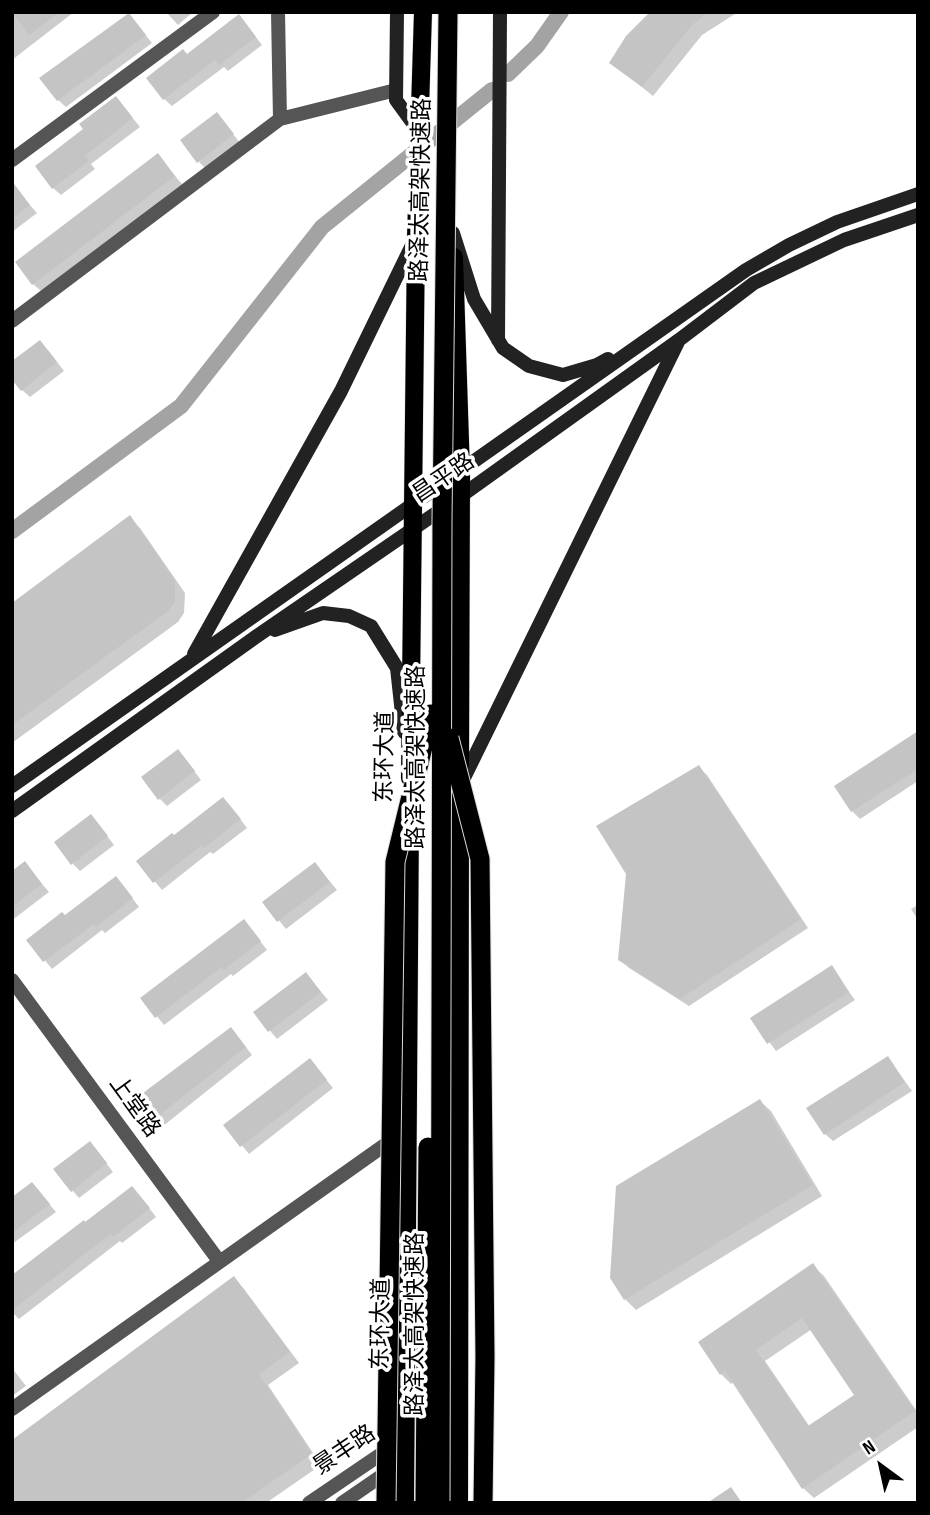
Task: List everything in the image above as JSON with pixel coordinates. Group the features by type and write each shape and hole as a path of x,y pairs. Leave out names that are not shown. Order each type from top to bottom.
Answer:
{"highway":[{"name":"路泽太高架快速路","path":"435,12 440,1503"},
{"name":"路泽太高架快速路","path":"425,1503 448,12"},
{"path":"386,1503 395,862 436,712"},
{"path":"436,712 480,859 485,1357 483,1503"}],"main road":[{"path":"397,12 396,100 420,134"},
{"name":"东环大道","path":"405,1503 416,238 423,12"},
{"path":"457,12 453,233 461,472 459,1503"},
{"path":"498,340 500,12"},
{"name":"昌平路","path":"12,786 746,270 837,222 918,194"},
{"name":"昌平路","path":"12,811 257,636 461,496 754,283 844,240 918,215"},
{"path":"453,233 474,299 503,348 529,366 563,375 597,365 664,327"},
{"path":"191,659 341,391 416,238"},
{"path":"460,787 679,340"},
{"path":"257,636 323,613 349,616 371,626 397,668 410,793"}],"street":[{"path":"12,160 213,12"},
{"path":"278,12 280,119"},
{"path":"12,321 280,119 396,90"},
{"name":"上堂路","path":"12,980 219,1261"},
{"path":"12,1409 409,1128"},
{"name":"景丰路","path":"309,1503 406,1437"},
{"name":"景丰路","path":"342,1503 406,1458"}],"building":[{"path":"12,12 59,12 29,35"},
{"path":"650,12 709,12 692,25 642,87 609,63 626,36"},
{"path":"129,13 146,35 57,101 39,78"},
{"path":"239,14 256,37 219,65 215,60 163,100 146,78 183,49 187,54"},
{"path":"116,96 133,118 85,156 89,161 52,189 35,166 83,129 79,124"},
{"path":"217,112 234,134 197,163 180,140"},
{"path":"158,153 175,176 32,285 15,262"},
{"path":"12,181 30,205 12,219"},
{"path":"40,340 57,362 21,391 12,380 12,361"},
{"path":"130,515 175,581 175,602 168,611 12,725 12,603"},
{"path":"918,731 918,769 851,812 834,786"},
{"path":"178,749 195,771 158,800 141,777"},
{"path":"699,765 801,919 680,999 618,960 626,874 596,826"},
{"path":"223,797 241,819 153,883 136,861"},
{"path":"91,814 108,836 71,865 54,842"},
{"path":"25,861 42,884 12,907 12,871"},
{"path":"315,862 330,882 277,922 262,902"},
{"path":"116,876 133,898 96,927 94,924 43,962 26,940 62,912 65,915"},
{"path":"244,919 261,941 155,1018 140,998"},
{"path":"832,965 849,992 767,1044 750,1018"},
{"path":"306,972 321,992 268,1032 253,1012"},
{"path":"231,1027 246,1047 144,1127 127,1105"},
{"path":"888,1056 905,1082 824,1135 806,1108"},
{"path":"310,1058 327,1080 240,1147 223,1125"},
{"path":"760,1099 813,1185 624,1300 610,1278 616,1186"},
{"path":"90,1141 107,1163 71,1192 53,1169"},
{"path":"32,1182 50,1204 12,1233 12,1197"},
{"path":"132,1186 150,1208 113,1237 111,1234 12,1310 12,1275"},
{"path":"813,1263 915,1411 802,1489 725,1371 720,1375 698,1342","holes":["802,1318 854,1395 808,1426 756,1350"]},
{"path":"234,1276 290,1352 259,1374 312,1454 241,1503 12,1503 12,1440"},
{"path":"731,1487 742,1503 707,1503"}],"waterway":[{"path":"508,74 537,46 561,12"},
{"path":"12,531 181,406 322,227 492,90"}]}
